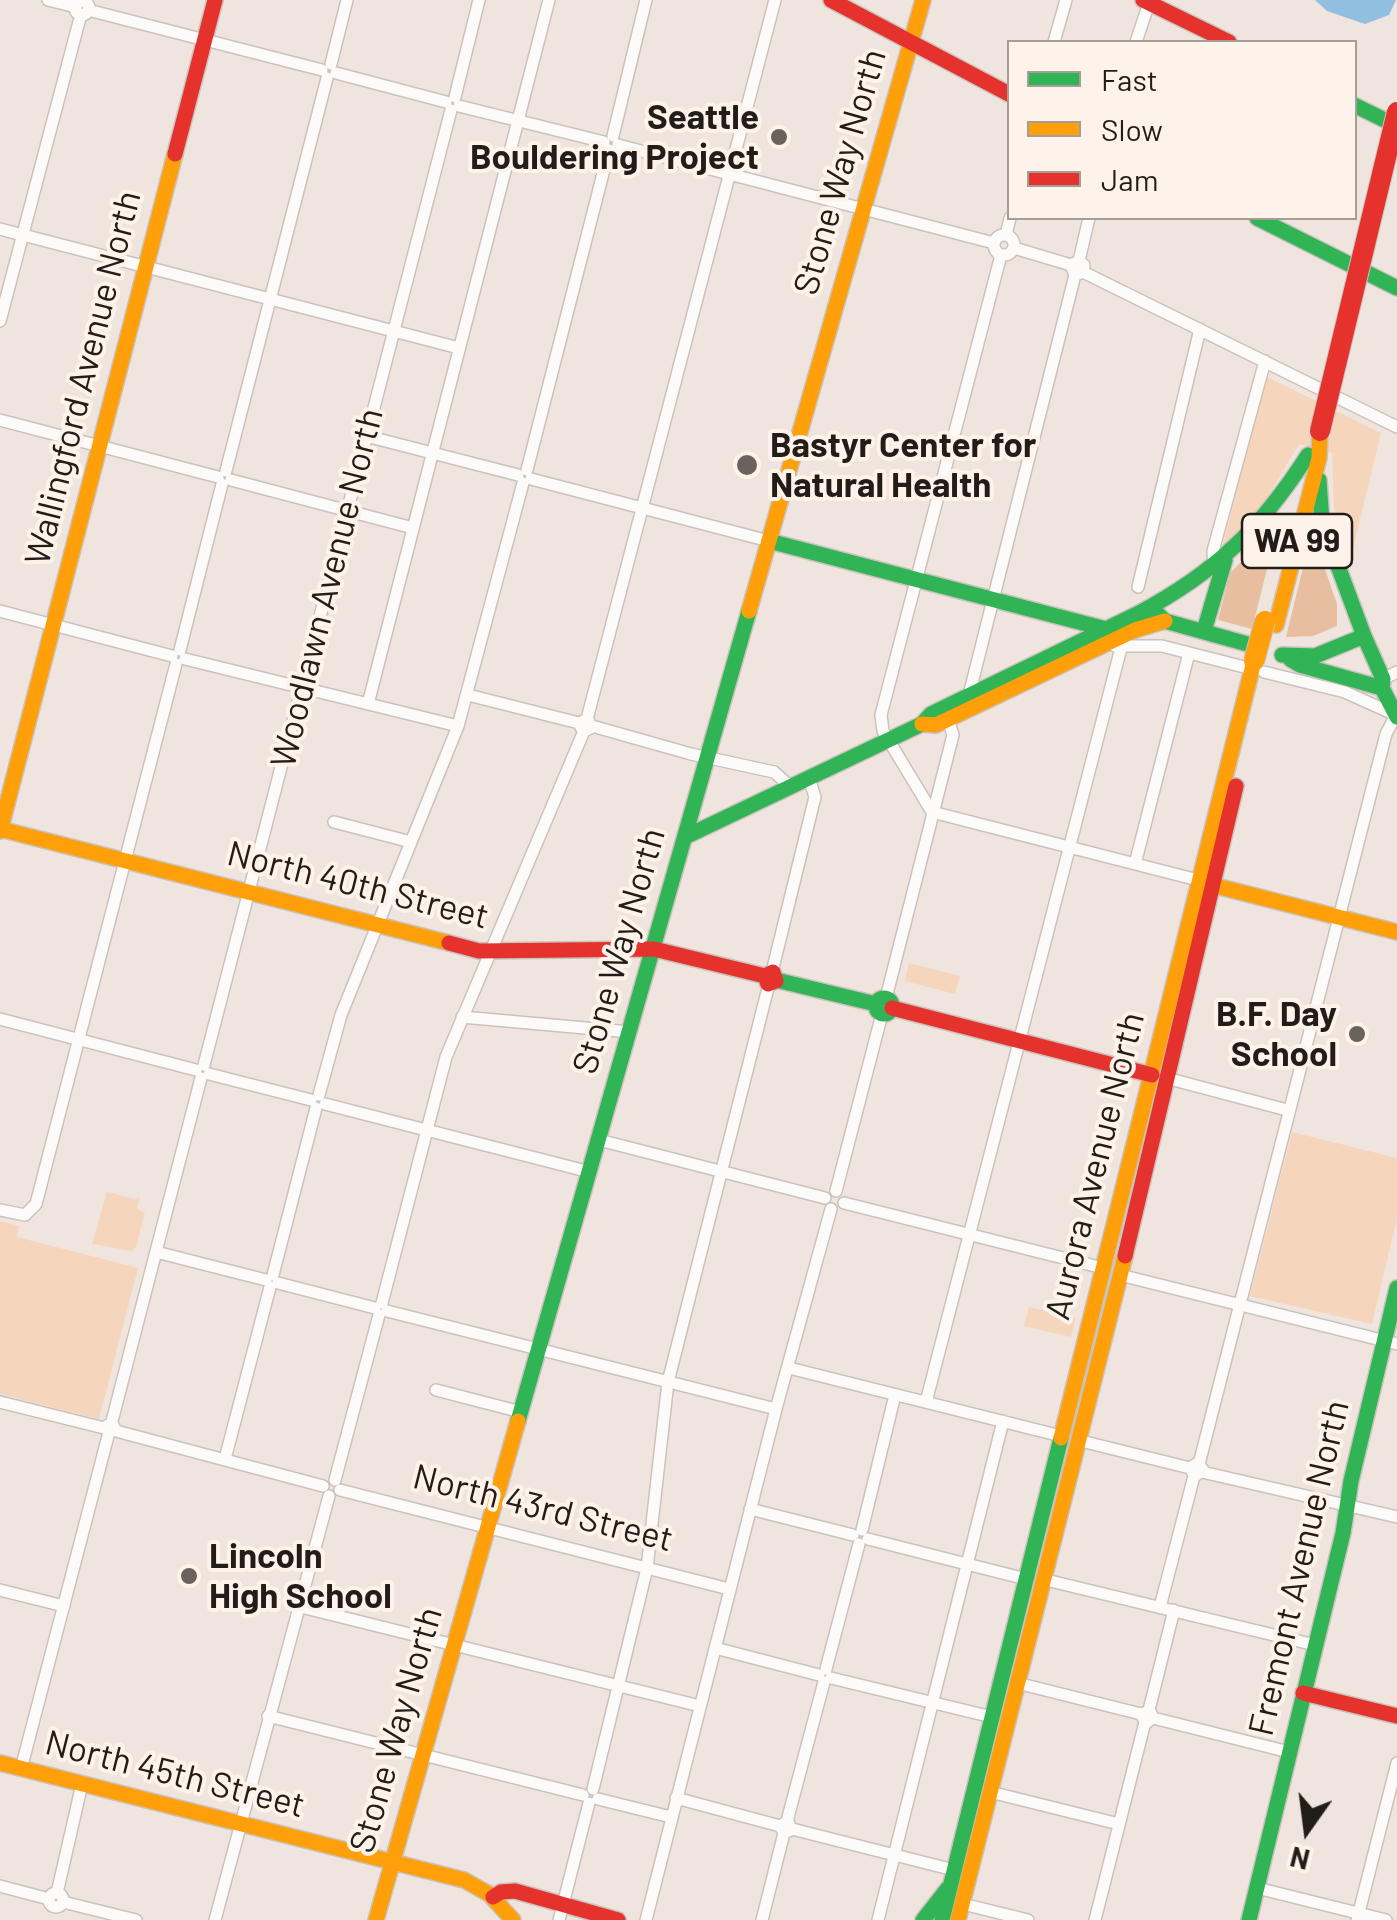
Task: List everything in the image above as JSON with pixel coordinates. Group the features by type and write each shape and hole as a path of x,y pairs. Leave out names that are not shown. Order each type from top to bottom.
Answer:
{"main road":[{"name":"Wallingford Avenue North","path":"0,830 215,0"},
{"path":"832,0 1007,92"},
{"name":"Stone Way North","path":"376,1920 923,0"},
{"path":"1146,1 1225,40"},
{"path":"1357,106 1395,120"},
{"name":"Aurora Avenue North","path":"942,1920 992,1717 1034,1579 1395,120"},
{"path":"1261,220 1397,288"},
{"path":"922,724 936,725 1111,640 1139,612 1190,587 1220,564 1271,510 1313,457"},
{"path":"1313,457 1322,523 1364,636 1387,680 1397,715"},
{"path":"769,541 993,600 1111,640"},
{"path":"1204,631 1220,564"},
{"path":"1139,612 1158,614 1166,621 1204,631 1262,661 1387,680"},
{"path":"685,837 922,724 931,714 969,696 1166,621"},
{"path":"1262,661 1315,656 1364,636"},
{"name":"North 40th Street","path":"0,830 488,952 654,949 1159,1077"},
{"path":"1205,882 1397,932"},
{"name":"Fremont Avenue North","path":"1249,1920 1347,1505 1391,1342 1397,1288"},
{"name":"Aurora Avenue North","path":"961,1912 1017,1682 1034,1579"},
{"path":"1304,1693 1397,1716"},
{"name":"North 45th Street","path":"0,1763 464,1880 493,1898"},
{"path":"923,1920 952,1877"},
{"path":"513,1920 493,1898 505,1891 524,1893 561,1913 618,1920"}],"street":[{"path":"48,0 994,243"},
{"path":"0,1210 23,1215 32,1210 347,0"},
{"name":"Woodlawn Avenue North","path":"21,1768 479,0"},
{"path":"368,704 548,0"},
{"path":"224,1460 342,1015 468,694 646,0"},
{"path":"216,1920 446,1057 585,725 774,0"},
{"path":"1055,40 1066,0"},
{"path":"1136,40 1146,1"},
{"path":"0,321 82,7"},
{"path":"1325,391 1395,120"},
{"path":"1006,235 1010,220"},
{"path":"969,696 1088,220"},
{"path":"0,229 459,348"},
{"path":"1006,235 1012,239 1014,248 1010,254 1001,255 994,243 1006,235"},
{"path":"1014,248 1077,268 1397,427"},
{"path":"1001,255 881,715 882,731 932,812 1205,882"},
{"path":"1138,587 1200,329"},
{"path":"1220,564 1212,551 1266,362"},
{"path":"0,420 413,528"},
{"path":"366,436 769,541"},
{"path":"0,611 458,726"},
{"path":"926,1402 1069,847 1111,640 1262,661 1397,715 1386,734 1160,1606"},
{"path":"1135,864 1189,653"},
{"path":"468,694 774,772 800,782 816,797 668,1382 647,1568 561,1913"},
{"path":"646,1920 953,735 948,719"},
{"path":"334,822 411,842"},
{"path":"462,1017 630,1032"},
{"path":"0,1019 590,1172"},
{"name":"North 40th Street","path":"1159,1077 1287,1110"},
{"path":"599,1140 1391,1342"},
{"path":"156,1252 776,1410"},
{"path":"789,1368 1329,1504 1397,1517"},
{"path":"436,1390 521,1412"},
{"path":"762,1920 895,1395"},
{"name":"North 43rd Street","path":"0,1402 729,1590"},
{"path":"878,1920 1002,1422"},
{"path":"750,1509 1315,1646"},
{"path":"0,1590 64,1606"},
{"path":"298,1606 700,1706"},
{"path":"1095,1920 1174,1610"},
{"path":"714,1648 992,1717"},
{"path":"1017,1682 1290,1752"},
{"path":"268,1716 671,1817"},
{"path":"1358,1916 1397,1763"},
{"path":"55,1904 82,1784"},
{"path":"990,1792 1119,1824"},
{"path":"676,1798 896,1855 952,1877"},
{"path":"0,1886 55,1904 136,1920"},
{"path":"1257,1888 1386,1920"},
{"path":"961,1912 1028,1920"}],"shaded area":[{"path":"1265,376 1381,433 1351,557 1334,510 1332,453 1299,444 1264,503 1223,545"},
{"path":"1278,525 1252,629 1218,620 1230,573"},
{"path":"1312,531 1337,604 1337,626 1313,636 1286,637"},
{"path":"909,963 960,976 955,994 905,981"},
{"path":"1292,1132 1397,1158 1397,1218 1372,1324 1250,1296"},
{"path":"107,1192 140,1197 137,1209 145,1212 132,1251 92,1244"},
{"path":"0,1221 19,1226 17,1237 138,1268 99,1419 0,1394"},
{"path":"1029,1307 1076,1318 1071,1337 1024,1326"}],"water":[{"path":"1315,0 1396,0 1389,15 1365,24 1327,11"}],"traffic: fast":[{"path":"1357,106 1397,126"},
{"path":"1261,220 1397,288"},
{"path":"1139,613 1191,581 1235,546 1273,505 1308,455"},
{"path":"1319,480 1322,523 1364,636"},
{"path":"769,541 1106,629"},
{"path":"1204,631 1225,560"},
{"path":"518,1421 749,611"},
{"path":"685,837 922,724 931,714 1139,613 1158,614 1165,621 1251,645"},
{"path":"1282,655 1315,656 1364,636 1383,679 1382,688"},
{"path":"1290,659 1382,688 1397,717"},
{"path":"776,980 876,1004"},
{"path":"884,998 892,1006 884,1014 876,1006 884,998"},
{"path":"1249,1920 1343,1533 1351,1481 1397,1288"},
{"path":"942,1920 1061,1438"},
{"path":"923,1920 948,1888"}],"traffic: slow":[{"path":"749,611 923,0"},
{"path":"0,831 175,154"},
{"path":"1276,625 1319,458 1320,431"},
{"path":"922,724 936,725 1135,630 1165,621"},
{"path":"1254,661 1265,621"},
{"path":"1061,1438 1254,661"},
{"path":"0,829 449,943"},
{"path":"1212,885 1397,932"},
{"path":"958,1920 1125,1256"},
{"path":"376,1920 518,1421"},
{"path":"0,1763 464,1880 489,1894 513,1920"}],"traffic: jam":[{"path":"175,154 215,0"},
{"path":"831,0 1007,93"},
{"path":"1143,0 1225,40"},
{"path":"1320,431 1397,112"},
{"path":"1125,1256 1236,786"},
{"path":"449,943 479,951 654,949 765,976 773,972 776,981 768,984 765,976"},
{"path":"892,1008 1152,1075"},
{"path":"1303,1693 1397,1716"},
{"path":"493,1897 515,1891 618,1920"}],"place":[{"name":"Seattle Bouldering Project","path":"779,137"},
{"name":"Bastyr Center for Natural Health","path":"747,465"},
{"name":"B.F. Day School","path":"1357,1034"},
{"name":"Lincoln High School","path":"189,1576"}]}
